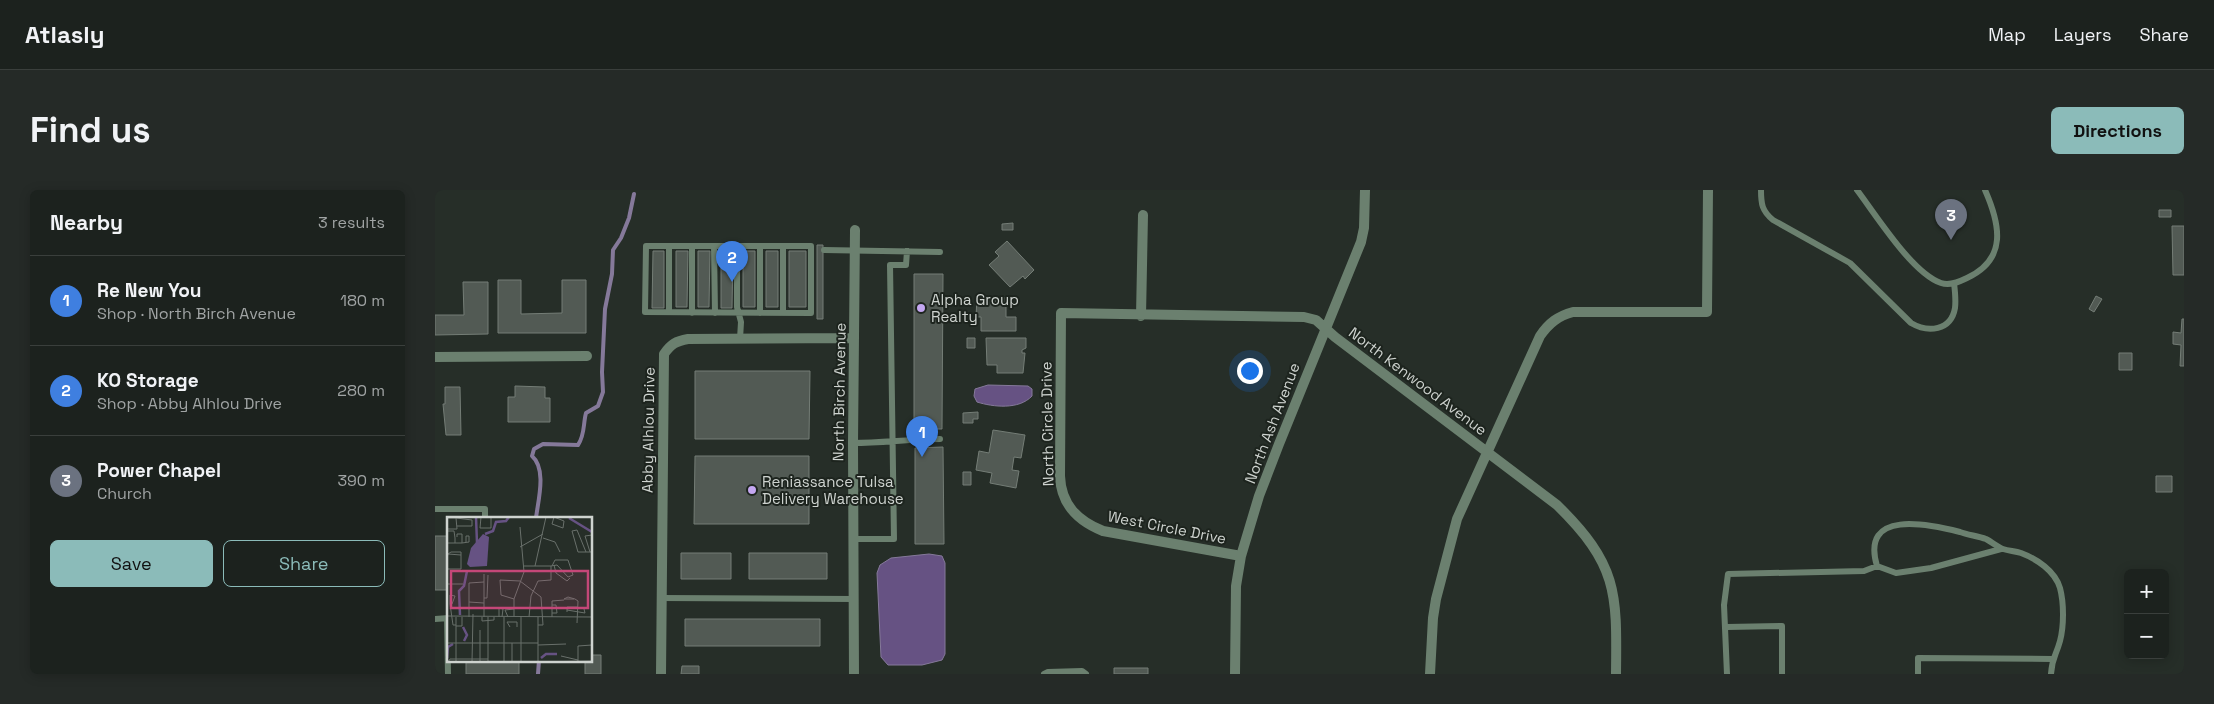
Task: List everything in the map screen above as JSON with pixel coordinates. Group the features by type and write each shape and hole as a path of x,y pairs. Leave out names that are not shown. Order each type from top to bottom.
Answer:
{"street":[{"name":"North Ash Avenue","path":"1235,674 1236,586 1241,556 1259,496 1361,242 1366,208 1365,190"},
{"path":"1430,674 1433,618 1446,558 1457,519 1540,336 1550,323 1573,312 1707,312 1708,190"},
{"path":"1141,316 1143,215"},
{"name":"North Birch Avenue","path":"854,674 853,443 855,230"},
{"name":"North Kenwood Avenue","path":"1061,313 1141,316 1304,317 1316,320 1335,337 1557,505 1586,536 1603,561 1611,580 1615,604 1616,674"},
{"name":"North Circle Drive","path":"1061,313 1060,485 1068,506 1088,525"},
{"name":"Abby Alhlou Drive","path":"661,674 664,354 669,345 677,341 854,338"},
{"path":"435,357 587,356"},
{"name":"West Circle Drive","path":"1088,525 1103,531 1241,556"}],"lane":[{"path":"1761,190 1761,204 1764,213 1773,220 1850,263 1911,323 1921,329 1933,330 1943,326 1949,320 1955,310 1955,284"},
{"path":"1857,190 1912,261 1925,273 1942,283 1955,284 1975,274 1990,260 1996,246 1998,237 1996,219 1985,190"},
{"path":"645,246 669,246 811,246 811,313 645,312 645,246"},
{"path":"669,246 669,312"},
{"path":"692,246 692,313"},
{"path":"714,246 715,313"},
{"path":"737,246 740,339"},
{"path":"760,246 760,313"},
{"path":"783,246 783,313"},
{"path":"824,250 940,252"},
{"path":"853,539 894,539 890,265 906,265 907,251"},
{"path":"853,443 893,442 906,439 940,439"},
{"path":"435,508 485,509 485,517"},
{"path":"1877,566 1873,553 1875,540 1886,528 1903,523 1935,525 1986,540 2001,549 2021,553 2034,559 2055,576 2060,588 2062,623 2060,641 2052,659 2051,674"},
{"path":"1727,674 1727,627 1724,606 1728,574 1864,571 1877,566 1896,573 1931,568 2001,549"},
{"path":"661,598 854,599"},
{"path":"1727,627 1782,626 1782,674"},
{"path":"1918,674 1918,658 2052,659"},
{"path":"1044,674 1048,672 1082,671 1086,674"}],"shaded area":[{"path":"988,385 1028,386 1032,389 1032,396 1020,404 1006,406 977,402 974,396 975,389"},
{"path":"929,554 942,556 945,563 945,654 942,660 922,665 888,665 881,657 877,573 880,565 891,558"}],"building":[{"path":"2159,210 2171,210 2171,217 2159,217"},
{"path":"1013,223 1013,230 1002,230 1002,224"},
{"path":"2172,226 2184,226 2184,275 2173,275"},
{"path":"1007,241 1034,270 1025,279 1023,276 1010,287 989,265 999,256 995,252"},
{"path":"817,245 823,245 823,319 817,319"},
{"path":"653,251 664,251 664,308 652,308"},
{"path":"676,251 688,251 687,307 676,307"},
{"path":"698,251 710,251 709,307 698,307"},
{"path":"721,251 733,251 732,308 721,308"},
{"path":"743,251 755,251 755,307 743,307"},
{"path":"766,251 778,251 778,307 766,307"},
{"path":"789,251 806,251 806,307 789,307"},
{"path":"914,274 943,274 942,429 914,429"},
{"path":"498,280 521,280 521,314 562,313 562,280 586,280 586,333 498,333"},
{"path":"463,282 488,282 488,334 435,335 435,315 464,315"},
{"path":"2096,296 2102,299 2094,312 2089,309"},
{"path":"977,297 1006,298 1006,317 1016,317 1016,331 981,331 981,317 976,317"},
{"path":"2182,319 2184,319 2184,366 2180,366 2181,345 2173,344 2173,332 2181,333"},
{"path":"967,338 975,338 975,348 967,348"},
{"path":"986,338 1026,338 1026,348 1022,350 1022,353 1025,353 1023,373 997,373 997,365 987,365"},
{"path":"2119,353 2132,353 2132,370 2119,370"},
{"path":"695,371 810,371 809,439 695,439"},
{"path":"515,386 545,387 545,398 550,398 550,422 508,422 508,397 515,397"},
{"path":"445,387 460,387 461,435 446,435 443,404 445,404"},
{"path":"978,412 978,419 973,419 973,423 963,423 963,413"},
{"path":"993,430 1025,435 1021,458 1014,457 1012,470 1019,471 1016,488 990,483 992,473 976,470 979,451 989,453"},
{"path":"943,447 944,544 915,544 915,448"},
{"name":"Reniassance Tulsa Delivery Warehouse","path":"695,456 809,456 809,524 694,524"},
{"path":"963,472 971,472 971,485 963,485"},
{"path":"2156,476 2172,476 2172,492 2156,492"},
{"path":"435,536 447,536 447,590 435,590"},
{"path":"681,553 731,553 731,579 681,579"},
{"path":"749,553 827,553 827,579 749,579"},
{"path":"685,619 820,619 820,646 685,646"},
{"path":"593,655 601,655 601,674 585,674 585,662 593,662"},
{"path":"466,662 519,662 519,674 466,674"},
{"path":"682,666 699,666 699,674 681,674"},
{"path":"1114,668 1148,668 1148,674 1114,674"}],"waterway":[{"path":"536,517 540,494 540,477 537,462 532,456 534,449 543,444 578,445 583,433 586,413 598,406 603,392 605,309 612,274 613,250 621,238 629,218 634,194"},
{"path":"538,674 539,662"}],"place":[{"name":"Power Chapel","path":"1951,240"},
{"name":"KO Storage","path":"732,282"},
{"name":"Alpha Group Realty","path":"921,308"},
{"name":"Re New You","path":"922,457"},
{"name":"Reniassance Tulsa Delivery Warehouse","path":"752,490"}]}
